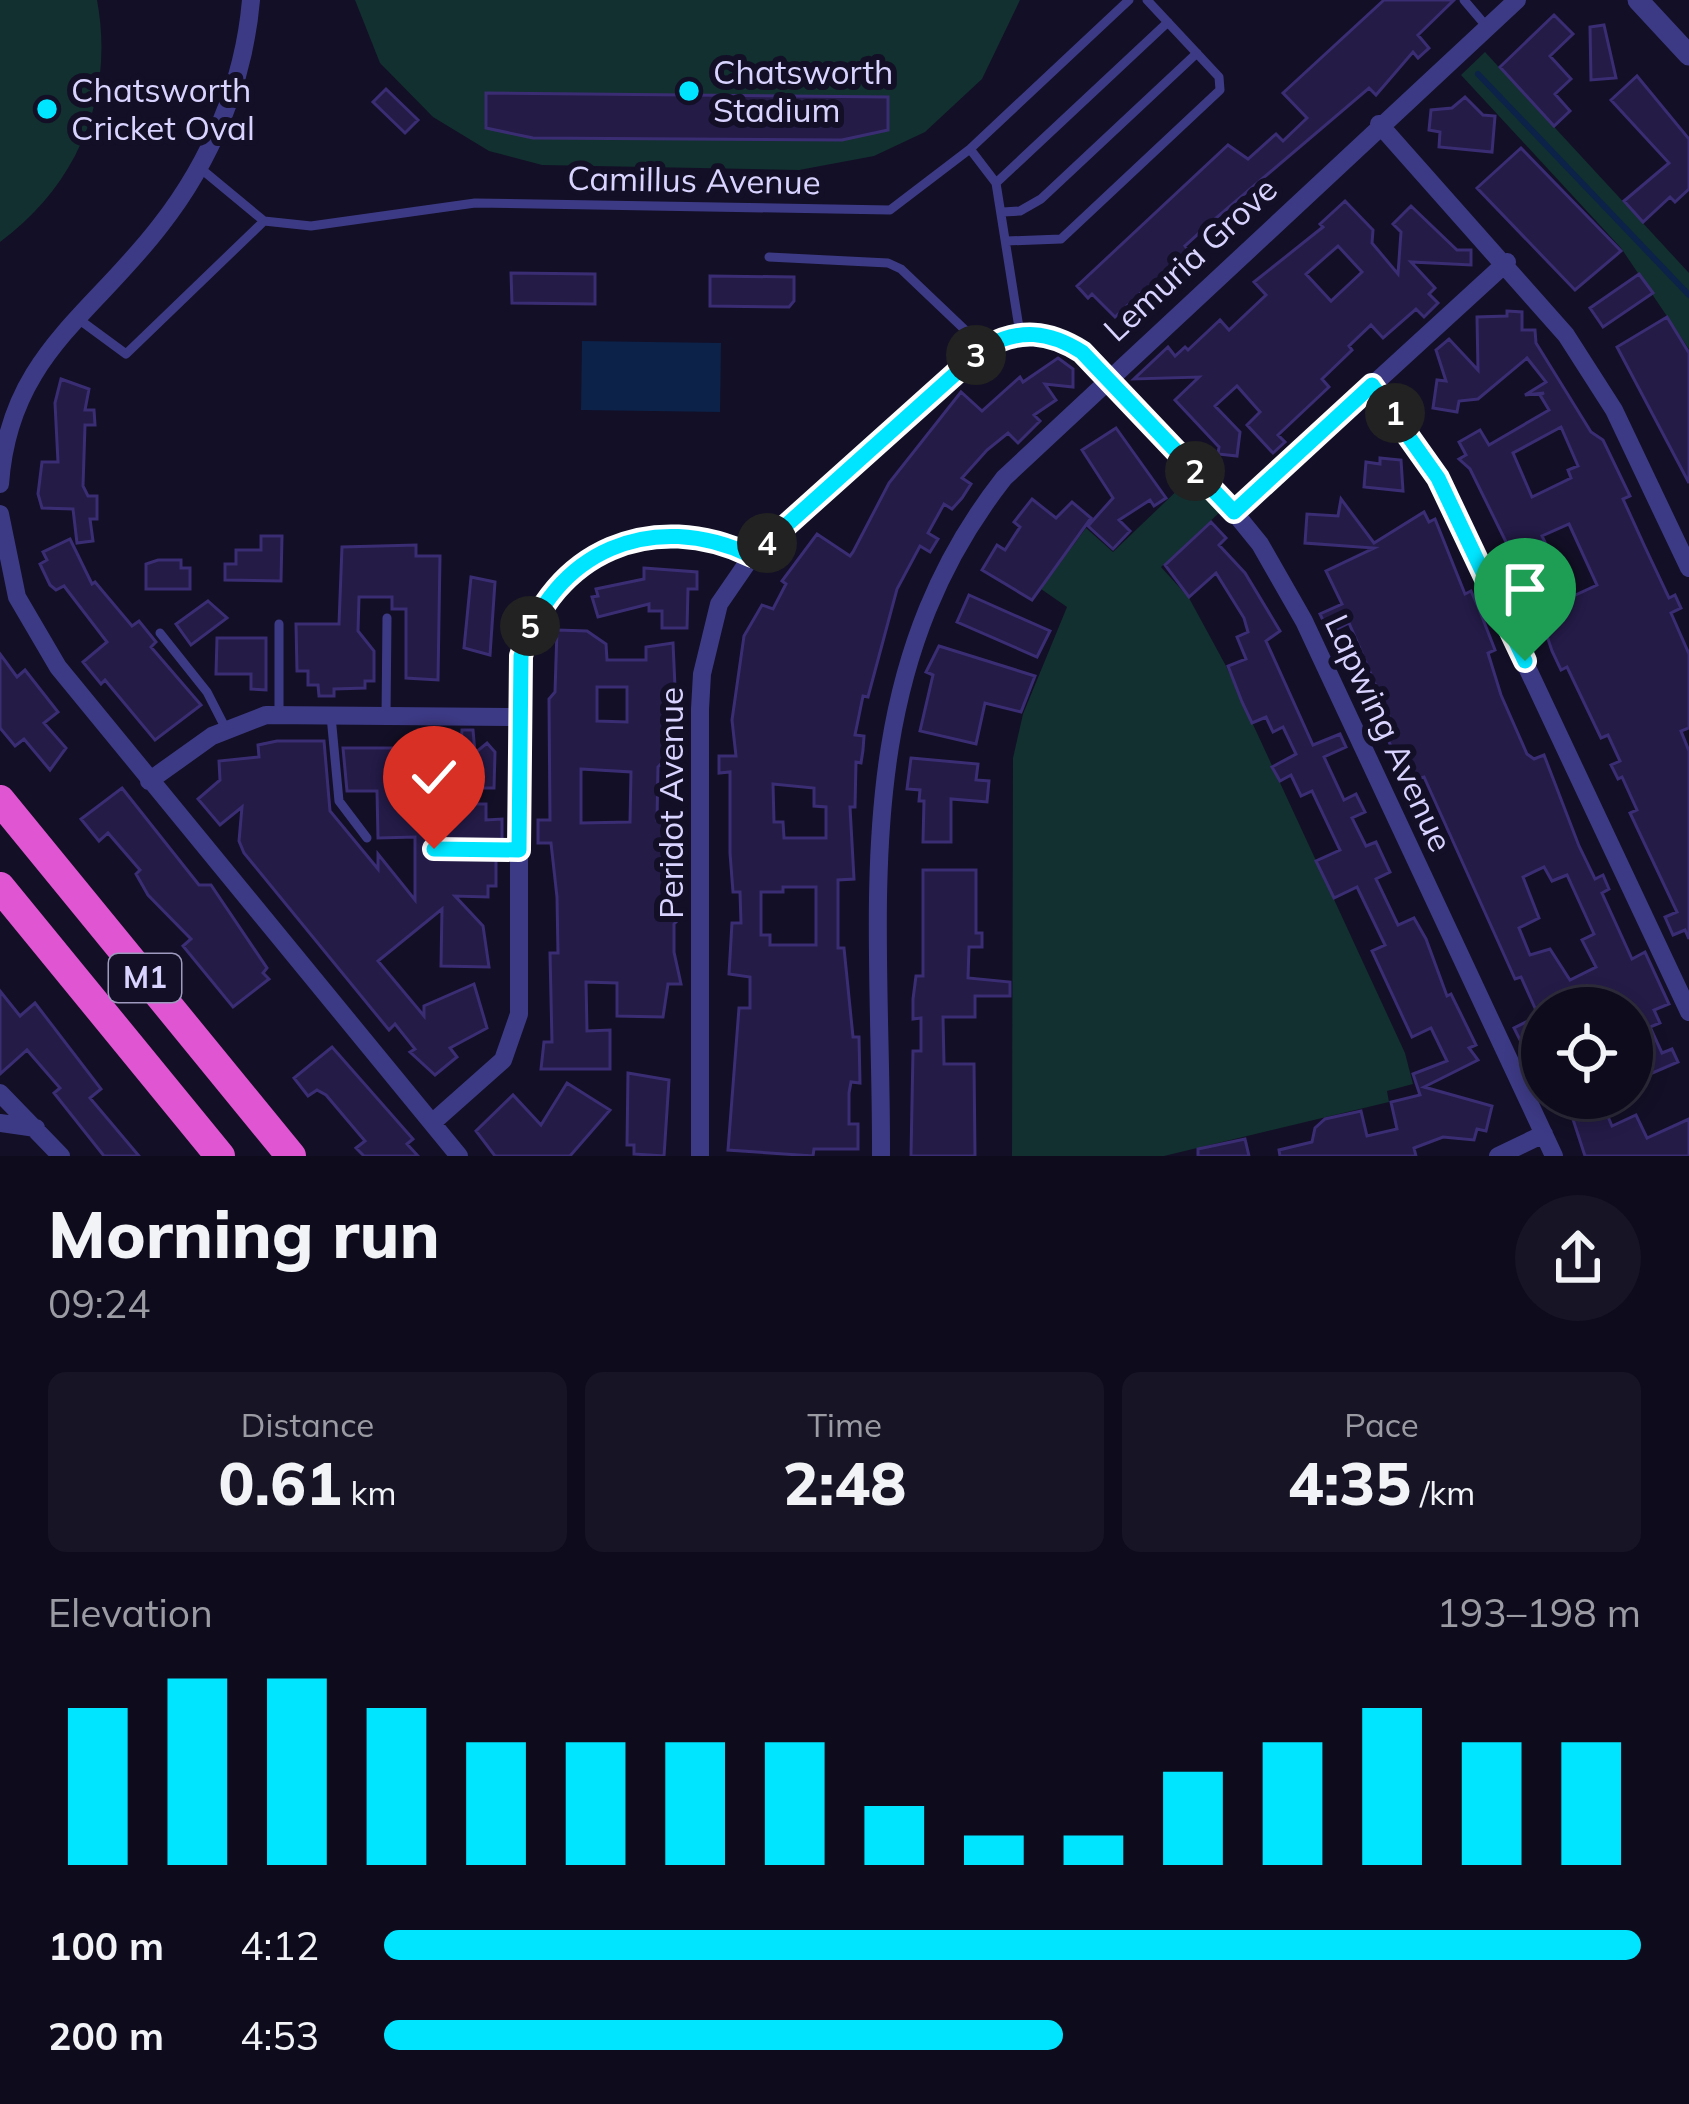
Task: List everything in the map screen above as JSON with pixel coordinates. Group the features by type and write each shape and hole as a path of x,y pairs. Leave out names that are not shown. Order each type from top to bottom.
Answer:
{"highway":[{"name":"M1","path":"0,800 291,1156"},
{"name":"M1","path":"0,887 220,1156"}],"street":[{"path":"0,484 22,388 74,317 158,229 200,168 231,98 251,0"},
{"name":"Lemuria Grove","path":"881,1156 886,745 911,641 953,552 987,500 1107,378 1517,0"},
{"path":"1638,0 1689,56"},
{"path":"1379,124 1507,262 1566,335 1614,410 1689,568"},
{"path":"1234,512 1507,262"},
{"path":"1020,334 1058,338 1107,378"},
{"name":"Peridot Avenue","path":"700,1156 702,674 719,604 752,556 984,348 1020,334"},
{"name":"Lapwing Avenue","path":"1107,378 1260,544 1304,621 1554,1156"},
{"path":"1372,385 1438,478 1689,1012"},
{"path":"0,514 8,568 36,632 149,781 459,1156"},
{"path":"432,1124 487,1077 513,1039 519,1014 519,716 521,656 530,626 565,576 593,556 628,541 704,538 752,556"},
{"path":"149,781 226,729 279,716 519,716"},
{"path":"0,1093 61,1156"},
{"path":"0,1123 36,1129"},
{"path":"1498,1156 1544,1134"}],"lane":[{"name":"Camillus Avenue","path":"264,221 336,226 475,203 874,212 908,199 970,149 1129,0"},
{"path":"1007,241 1061,239 1209,103 1222,84 1147,0"},
{"path":"1464,0 1486,27"},
{"path":"996,183 1168,22"},
{"path":"1003,212 1020,211 1041,200 1197,53"},
{"path":"970,149 996,183 1020,334"},
{"path":"74,317 126,354 264,221 200,168"},
{"path":"769,257 887,263 901,269 984,348"},
{"path":"386,716 387,618"},
{"path":"279,624 279,716"},
{"path":"160,633 207,692 226,729"},
{"path":"331,716 339,801 367,838"},
{"path":"434,849 519,850"}],"green space":[{"name":"Chatsworth Cricket Oval","path":"0,0 97,0 101,36 95,103 70,165 51,193 0,242"},
{"name":"Chatsworth Stadium","path":"355,0 1020,0 982,79 925,132 874,156 799,170 542,165 489,151 433,117 380,63"},
{"path":"1485,52 1689,273 1689,349 1621,248 1461,75"},
{"path":"1189,479 1219,513 1161,567 1189,598 1226,666 1405,1053 1413,1084 1387,1091 1389,1102 1164,1156 1012,1156 1013,758 1023,714 1067,607 1041,589 1086,528 1113,552"}],"water":[{"path":"582,341 721,343 720,412 581,410"}],"building":[{"path":"1384,0 1454,0 1418,35 1429,48 1418,58 1413,52 1376,95 1369,88 1208,225 1185,246 1194,257 1153,295 1146,288 1115,317 1092,294 1088,298 1077,286 1228,145 1248,159 1276,134 1283,141 1307,118 1283,93"},
{"path":"1554,15 1573,34 1550,56 1571,79 1555,94 1570,111 1554,126 1500,67"},
{"path":"1604,25 1616,78 1591,80 1590,27"},
{"path":"1637,76 1689,139 1689,189 1675,202 1670,197 1643,222 1624,201 1669,163 1611,100"},
{"path":"386,89 418,120 405,133 373,102"},
{"path":"486,93 888,97 888,130 842,140 533,138 486,128"},
{"path":"1465,97 1483,115 1495,116 1492,152 1439,147 1440,132 1429,130 1431,110 1452,108"},
{"path":"1521,148 1621,251 1575,290 1477,188"},
{"path":"1345,201 1373,230 1372,243 1398,274 1401,232 1393,224 1411,206 1457,250 1471,250 1471,265 1411,262 1435,288 1429,294 1438,303 1424,317 1416,309 1383,338 1371,325 1322,379 1329,387 1278,435 1285,442 1273,453 1247,425 1260,412 1237,386 1215,406 1240,432 1237,456 1218,454 1219,447 1175,400 1199,377 1134,379 1168,347 1175,356 1185,347 1188,350 1220,320 1229,330 1266,295 1254,282 1323,227 1320,224","holes":["1338,246 1362,272 1331,301 1306,274"]},
{"path":"511,273 595,274 595,304 512,303"},
{"path":"1639,274 1653,293 1603,327 1590,308"},
{"path":"710,276 794,277 794,301 789,307 710,306"},
{"path":"1507,311 1522,312 1522,330 1535,330 1536,343 1591,432 1603,440 1630,496 1623,499 1645,547 1669,598 1675,595 1681,608 1671,613 1689,654 1689,728 1681,731 1689,751 1689,939 1685,930 1673,935 1665,917 1677,912 1630,813 1637,810 1611,765 1620,761 1608,735 1601,738 1567,667 1561,670 1552,651 1543,624 1558,617 1538,575 1532,565 1526,568 1513,544 1508,546 1470,469 1459,459 1466,455 1459,442 1480,430 1489,445 1549,410 1540,395 1544,393 1525,395 1546,382 1527,358 1478,399 1459,401 1457,412 1433,408 1437,380 1446,381 1436,350 1449,339 1478,370 1477,317 1507,316","holes":["1561,427 1578,466 1568,470 1571,478 1532,497 1513,453","1569,524 1597,585 1571,597 1542,536"]},
{"path":"1667,317 1689,353 1689,483 1617,347"},
{"path":"1058,358 1073,369 1073,387 1045,384 1056,400 1034,415 1040,421 1018,443 1008,433 987,450 962,478 971,484 962,498 952,509 944,504 928,533 938,539 930,552 920,546 897,589 868,697 863,696 855,735 864,736 863,750 861,763 856,762 855,807 850,807 854,879 838,880 838,948 844,948 853,1037 859,1037 860,1083 851,1082 849,1093 849,1124 858,1124 858,1149 814,1149 813,1156 728,1150 739,1008 750,1008 750,977 729,974 732,923 741,923 740,892 733,892 730,772 719,773 719,756 736,756 732,720 744,636 762,605 773,609 786,584 782,581 817,534 850,556 889,483 961,392 982,411 1020,377 1023,382","holes":["773,784 814,788 814,806 826,807 826,838 784,838 783,822 774,822","783,887 816,887 816,945 770,945 770,935 761,935 761,892 783,892"]},
{"path":"61,379 89,389 85,410 94,410 95,425 85,425 83,486 88,496 97,496 97,519 90,519 93,541 77,543 73,509 42,508 38,494 42,462 58,462 55,403"},
{"path":"1116,428 1166,498 1154,506 1150,500 1119,520 1130,531 1113,549 1088,526 1113,498 1082,450"},
{"path":"1380,458 1401,460 1403,491 1364,487 1366,462 1380,464"},
{"path":"1032,499 1056,518 1072,502 1091,518 1032,600 982,570 997,545 1005,550 1020,527 1014,522"},
{"path":"1341,499 1374,543 1424,512 1429,522 1435,519 1465,594 1471,591 1479,609 1495,650 1488,653 1501,695 1527,754 1534,759 1544,755 1595,879 1603,875 1609,889 1602,893 1632,959 1645,952 1669,1004 1654,1010 1660,1023 1653,1026 1653,987 1526,987 1521,977 1515,979 1424,777 1407,782 1385,733 1394,728 1349,623 1329,633 1320,614 1342,604 1326,571 1374,548 1305,543 1307,514 1338,516","holes":["1544,867 1552,881 1567,875 1594,934 1582,940 1596,967 1570,980 1550,949 1530,955 1519,928 1539,918 1523,877"]},
{"path":"1211,522 1226,538 1219,545 1245,573 1280,631 1266,641 1313,745 1340,734 1346,747 1324,757 1344,800 1356,794 1365,812 1352,818 1366,846 1376,842 1390,872 1376,879 1398,925 1414,918 1447,996 1451,994 1476,1045 1469,1048 1478,1060 1424,1087 1492,1106 1486,1131 1477,1129 1474,1140 1443,1137 1414,1148 1416,1156 1280,1156 1279,1150 1312,1142 1315,1128 1325,1119 1361,1111 1367,1136 1397,1129 1391,1102 1420,1095 1413,1074 1447,1061 1431,1028 1412,1037 1372,951 1385,945 1357,887 1334,898 1316,861 1340,850 1312,791 1301,796 1291,775 1280,781 1272,767 1296,754 1283,727 1273,732 1266,717 1252,723 1242,702 1228,666 1246,659 1237,637 1248,632 1244,618 1216,573 1189,597 1165,565"},
{"path":"261,536 282,536 281,581 225,580 225,564 236,564 236,550 261,550"},
{"path":"70,539 92,584 132,626 139,621 156,642 151,647 201,705 155,740 105,680 101,684 83,662 107,642 64,586 56,590 50,585 40,564 47,560 43,552"},
{"path":"416,545 416,556 440,556 438,680 406,678 406,609 392,609 392,597 359,597 358,631 374,651 374,681 365,681 365,688 334,689 334,696 319,696 318,685 308,685 308,671 297,671 296,624 339,624 342,547"},
{"path":"181,560 181,568 190,568 190,589 146,589 146,564"},
{"path":"644,568 697,572 697,589 688,589 687,628 662,628 662,611 649,611 649,604 598,617 592,597 598,596 596,589 644,579"},
{"path":"471,577 495,582 490,655 464,648"},
{"path":"969,595 1050,631 1037,657 957,622"},
{"path":"208,601 227,618 191,645 176,624"},
{"path":"557,630 587,631 606,644 607,660 646,660 646,647 673,643 675,687 682,687 682,703 673,703 672,752 658,767 657,820 675,820 674,912 681,917 674,924 674,952 681,984 668,984 663,1017 617,1016 617,983 586,982 587,1031 610,1030 610,1069 541,1069 544,1042 552,1042 550,953 558,953 551,843 538,843 538,820 550,820 549,699 555,692","holes":["597,687 627,687 627,722 597,721","581,769 631,772 630,822 581,823"]},
{"path":"217,638 266,638 266,690 251,689 251,674 216,674"},
{"path":"939,646 1035,676 1021,712 985,703 976,744 920,731 933,675 926,672"},
{"path":"0,654 17,677 25,670 58,712 44,723 66,748 50,770 24,739 15,746 0,728"},
{"path":"462,730 473,730 475,753 487,743 495,752 494,788 475,788 475,775 464,764 435,766 434,811 469,811 469,804 486,804 486,820 502,819 502,840 433,840 425,850 434,858 496,859 496,886 488,886 488,897 455,896 483,926 489,967 441,966 442,909 378,961 424,1016 424,1006 474,984 487,1028 450,1048 457,1057 435,1075 410,1052 415,1049 395,1024 389,1030 244,853 239,841 242,807 220,825 198,799 220,780 219,761 259,757 258,745 277,741 324,741 330,811 378,869 378,854 415,900 415,837 378,838 377,791 347,791 343,748 449,748 461,743"},
{"path":"911,758 978,764 976,780 989,781 987,802 951,799 951,842 923,842 924,801 919,801 920,790 907,789"},
{"path":"122,788 199,885 211,885 267,968 263,973 269,979 233,1007 183,946 191,939 148,895 136,874 140,870 108,833 99,841 81,819"},
{"path":"923,870 976,870 976,933 982,933 982,947 969,947 968,978 1010,982 1010,996 975,996 975,1017 943,1017 944,1064 974,1064 975,1156 911,1156 913,1051 921,1051 921,1018 913,1019 913,999 916,976 923,976"},
{"path":"0,991 20,1016 35,1003 101,1089 90,1098 139,1156 104,1156 54,1093 60,1088 27,1050 0,1074"},
{"path":"1653,1034 1662,1053 1672,1049 1678,1062 1653,1073"},
{"path":"332,1047 413,1139 407,1144 418,1156 364,1156 356,1148 365,1141 326,1095 317,1090 308,1096 294,1078"},
{"path":"628,1073 669,1080 664,1156 634,1154 634,1145 627,1145"},
{"path":"567,1083 610,1110 570,1156 495,1156 476,1131 513,1095 541,1125"},
{"path":"1573,1119 1609,1119 1612,1126 1638,1119 1647,1138 1689,1119 1689,1156 1585,1156"},
{"path":"1245,1139 1249,1156 1198,1156 1198,1149"}],"waterway":[{"path":"1478,74 1689,295"}],"place":[{"name":"Chatsworth Stadium","path":"689,91"},
{"name":"Chatsworth Cricket Oval","path":"47,109"}],"route":[{"path":"434,849 519,850 521,656 545,598 565,576 593,556 628,541 704,538 752,556 984,348 1020,334 1058,338 1082,352 1234,512 1372,385 1438,478 1525,661"}]}
